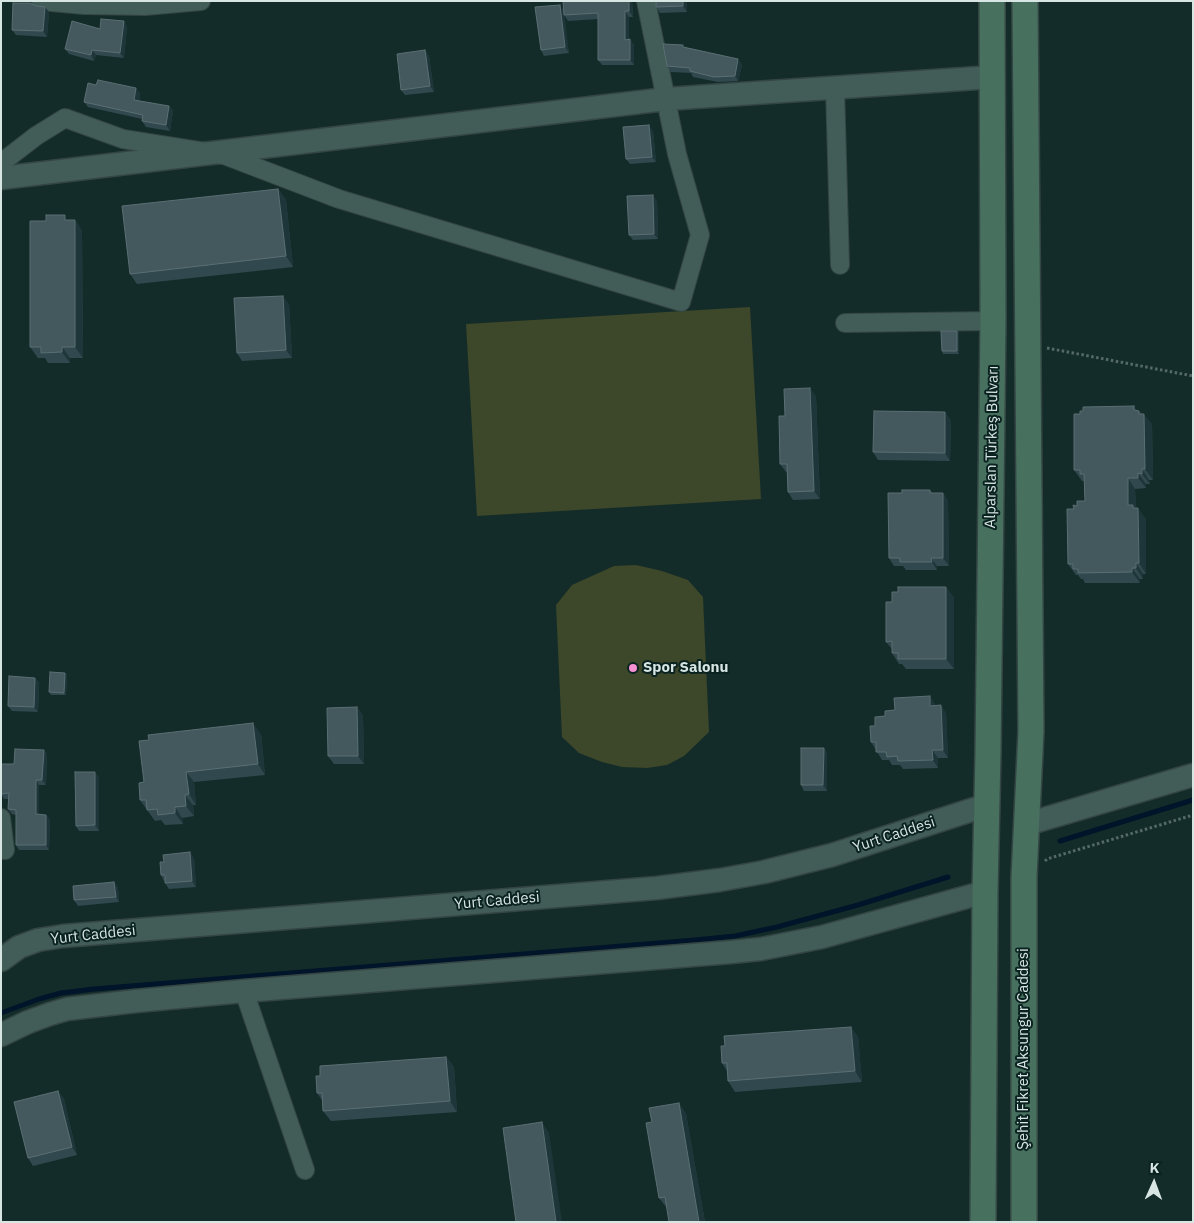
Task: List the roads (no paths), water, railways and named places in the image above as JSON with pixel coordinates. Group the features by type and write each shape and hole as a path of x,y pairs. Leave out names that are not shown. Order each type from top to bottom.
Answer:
{"main road":[{"name":"Alparslan Türkeş Bulvarı","path":"985,892 993,321 992,1"},
{"name":"Şehit Fikret Aksungur Caddesi","path":"1024,1222 1024,877 1031,731 1025,1"},
{"path":"983,1222 985,892"}],"street":[{"path":"42,1 84,5 201,1"},
{"path":"1,163 36,136 65,118 123,139 224,154 338,199 681,302 700,236 677,154 646,1"},
{"path":"1,178 666,99 993,77"},
{"path":"835,88 840,265"},
{"path":"846,323 993,321"},
{"path":"1027,824 1193,775"},
{"name":"Yurt Caddesi","path":"1,960 19,947 38,940 63,936 647,889 720,880 764,872 832,855 987,805"},
{"path":"1,818 5,850"},
{"path":"1,1034 50,1014 136,1001 762,949 822,937 985,892"},
{"path":"244,991 305,1170"}],"waterway":[{"path":"1060,841 1193,800"},
{"path":"1,1013 61,993 94,989 735,936 777,927 858,905 948,877"}],"place":[{"name":"Spor Salonu","path":"633,668"}]}
